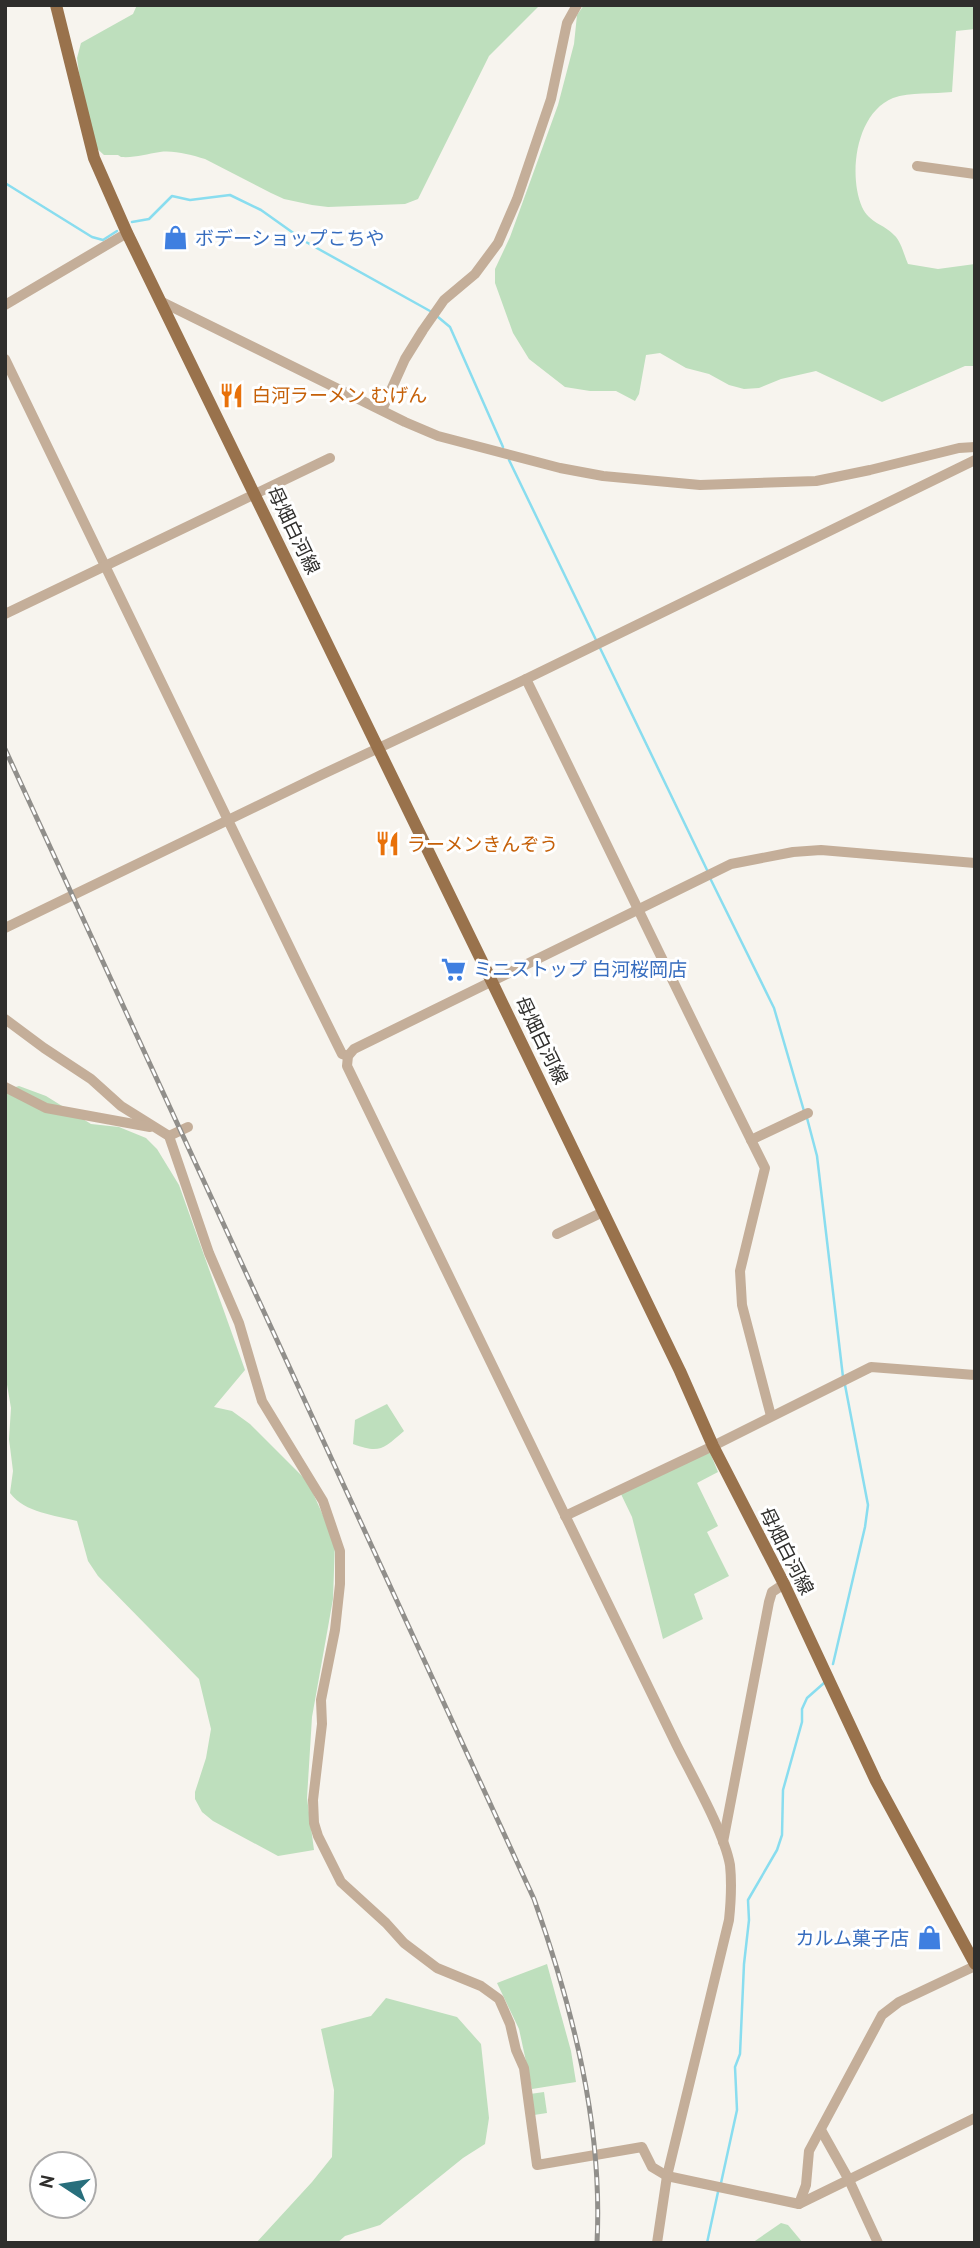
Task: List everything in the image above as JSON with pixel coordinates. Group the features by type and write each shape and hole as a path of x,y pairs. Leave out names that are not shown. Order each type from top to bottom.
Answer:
{"main road":[{"name":"母畑白河線","path":"55,5 94,158 127,233 379,748 876,1781 975,1965"}],"street":[{"path":"382,410 405,359 423,330 444,300 475,274 498,243 517,200 551,99 567,23 577,5"},
{"path":"917,166 975,174"},
{"path":"5,305 127,233"},
{"path":"162,302 405,422 449,439 560,468 660,483 721,485 816,481 959,448 975,447"},
{"path":"5,359 342,1054 348,1056"},
{"path":"5,614 330,458"},
{"path":"5,928 526,679 597,642 634,627 975,460"},
{"path":"526,679 765,1172 740,1271 740,1290 771,1416"},
{"path":"657,2243 667,2176 729,1920 732,1894 730,1864 723,1842 347,1066 348,1056 354,1049 730,864 793,852 821,850 975,863"},
{"path":"5,1018 91,1079 121,1106 169,1136 209,1253 239,1323 262,1401 323,1500 340,1551 335,1630 321,1700 313,1800 314,1823 341,1882 404,1943 437,1968 481,1986 499,1999 524,2068 537,2165 642,2147 652,2167 667,2176 799,2204 975,2119"},
{"path":"5,1087 46,1108 155,1128"},
{"path":"751,1140 808,1113"},
{"path":"169,1136 188,1127"},
{"path":"557,1234 603,1212"},
{"path":"565,1516 871,1367 975,1375"},
{"path":"723,1842 769,1602 772,1592 783,1584"},
{"path":"799,2204 806,2185 809,2151 882,2015 899,2002 975,1965"},
{"path":"821,2130 849,2180 878,2243"}],"green space":[{"path":"137,5 540,5 489,56 418,199 405,204 328,207 284,199 194,156 165,152 121,157 104,155 93,145 87,131 77,58 81,43 133,14"},
{"path":"584,5 975,5 975,29 956,31 952,92 900,96 880,106 863,130 858,146 856,178 865,212 896,238 908,264 938,269 975,264 975,366 965,366 882,402 816,371 781,379 759,388 744,389 729,385 709,374 686,368 660,353 646,355 639,394 635,401 616,391 565,387 529,359 513,333 495,283 495,269 510,237 558,105 574,44 577,15"},
{"path":"19,1086 46,1096 91,1124 119,1127 146,1138 157,1149 179,1185 245,1370 214,1407 232,1411 250,1424 308,1482 335,1542 333,1599 312,1717 307,1798 314,1850 278,1856 213,1821 202,1812 195,1799 195,1792 206,1758 211,1729 199,1679 98,1576 88,1561 77,1521 32,1509 16,1500 10,1493 13,1471 9,1439 11,1408 5,1373 5,1090"},
{"path":"387,1404 404,1431 381,1448 369,1449 353,1444 355,1420"},
{"path":"709,1450 718,1472 697,1483 718,1526 707,1532 729,1576 694,1594 703,1619 663,1639 632,1517 620,1492"},
{"path":"547,1964 571,2051 576,2082 532,2089 519,2029 497,1983"},
{"path":"386,1998 457,2017 481,2044 489,2118 485,2144 463,2158 380,2225 345,2236 337,2243 256,2243 332,2157 334,2090 321,2029 371,2016"},
{"path":"544,2092 547,2113 534,2115 530,2094"},
{"path":"781,2223 788,2225 803,2243 752,2243"}],"waterway":[{"path":"5,183 92,237 103,240 117,231"},
{"path":"132,222 149,219 172,196 190,200 230,195 261,210 306,242 430,311"},
{"path":"438,317 450,327 503,447"},
{"path":"509,460 597,642"},
{"path":"600,648 708,872"},
{"path":"710,878 774,1008 804,1111"},
{"path":"807,1118 817,1156 843,1377"},
{"path":"833,1664 868,1505 845,1385"},
{"path":"721,2183 737,2110 735,2067 740,2054 748,1900 777,1850 782,1835 783,1790 802,1722 802,1709 807,1698 824,1683"},
{"path":"707,2243 718,2192"}],"railway":[{"path":"5,749 534,1899 573,2025 582,2068 595,2155 597,2243"}],"place":[{"name":"ボデーショップこちや","path":"175,238"},
{"name":"白河ラーメン むげん","path":"232,395"},
{"name":"ラーメンきんぞう","path":"387,844"},
{"name":"ミニストップ 白河桜岡店","path":"453,969"},
{"name":"カルム菓子店","path":"929,1938"}]}
